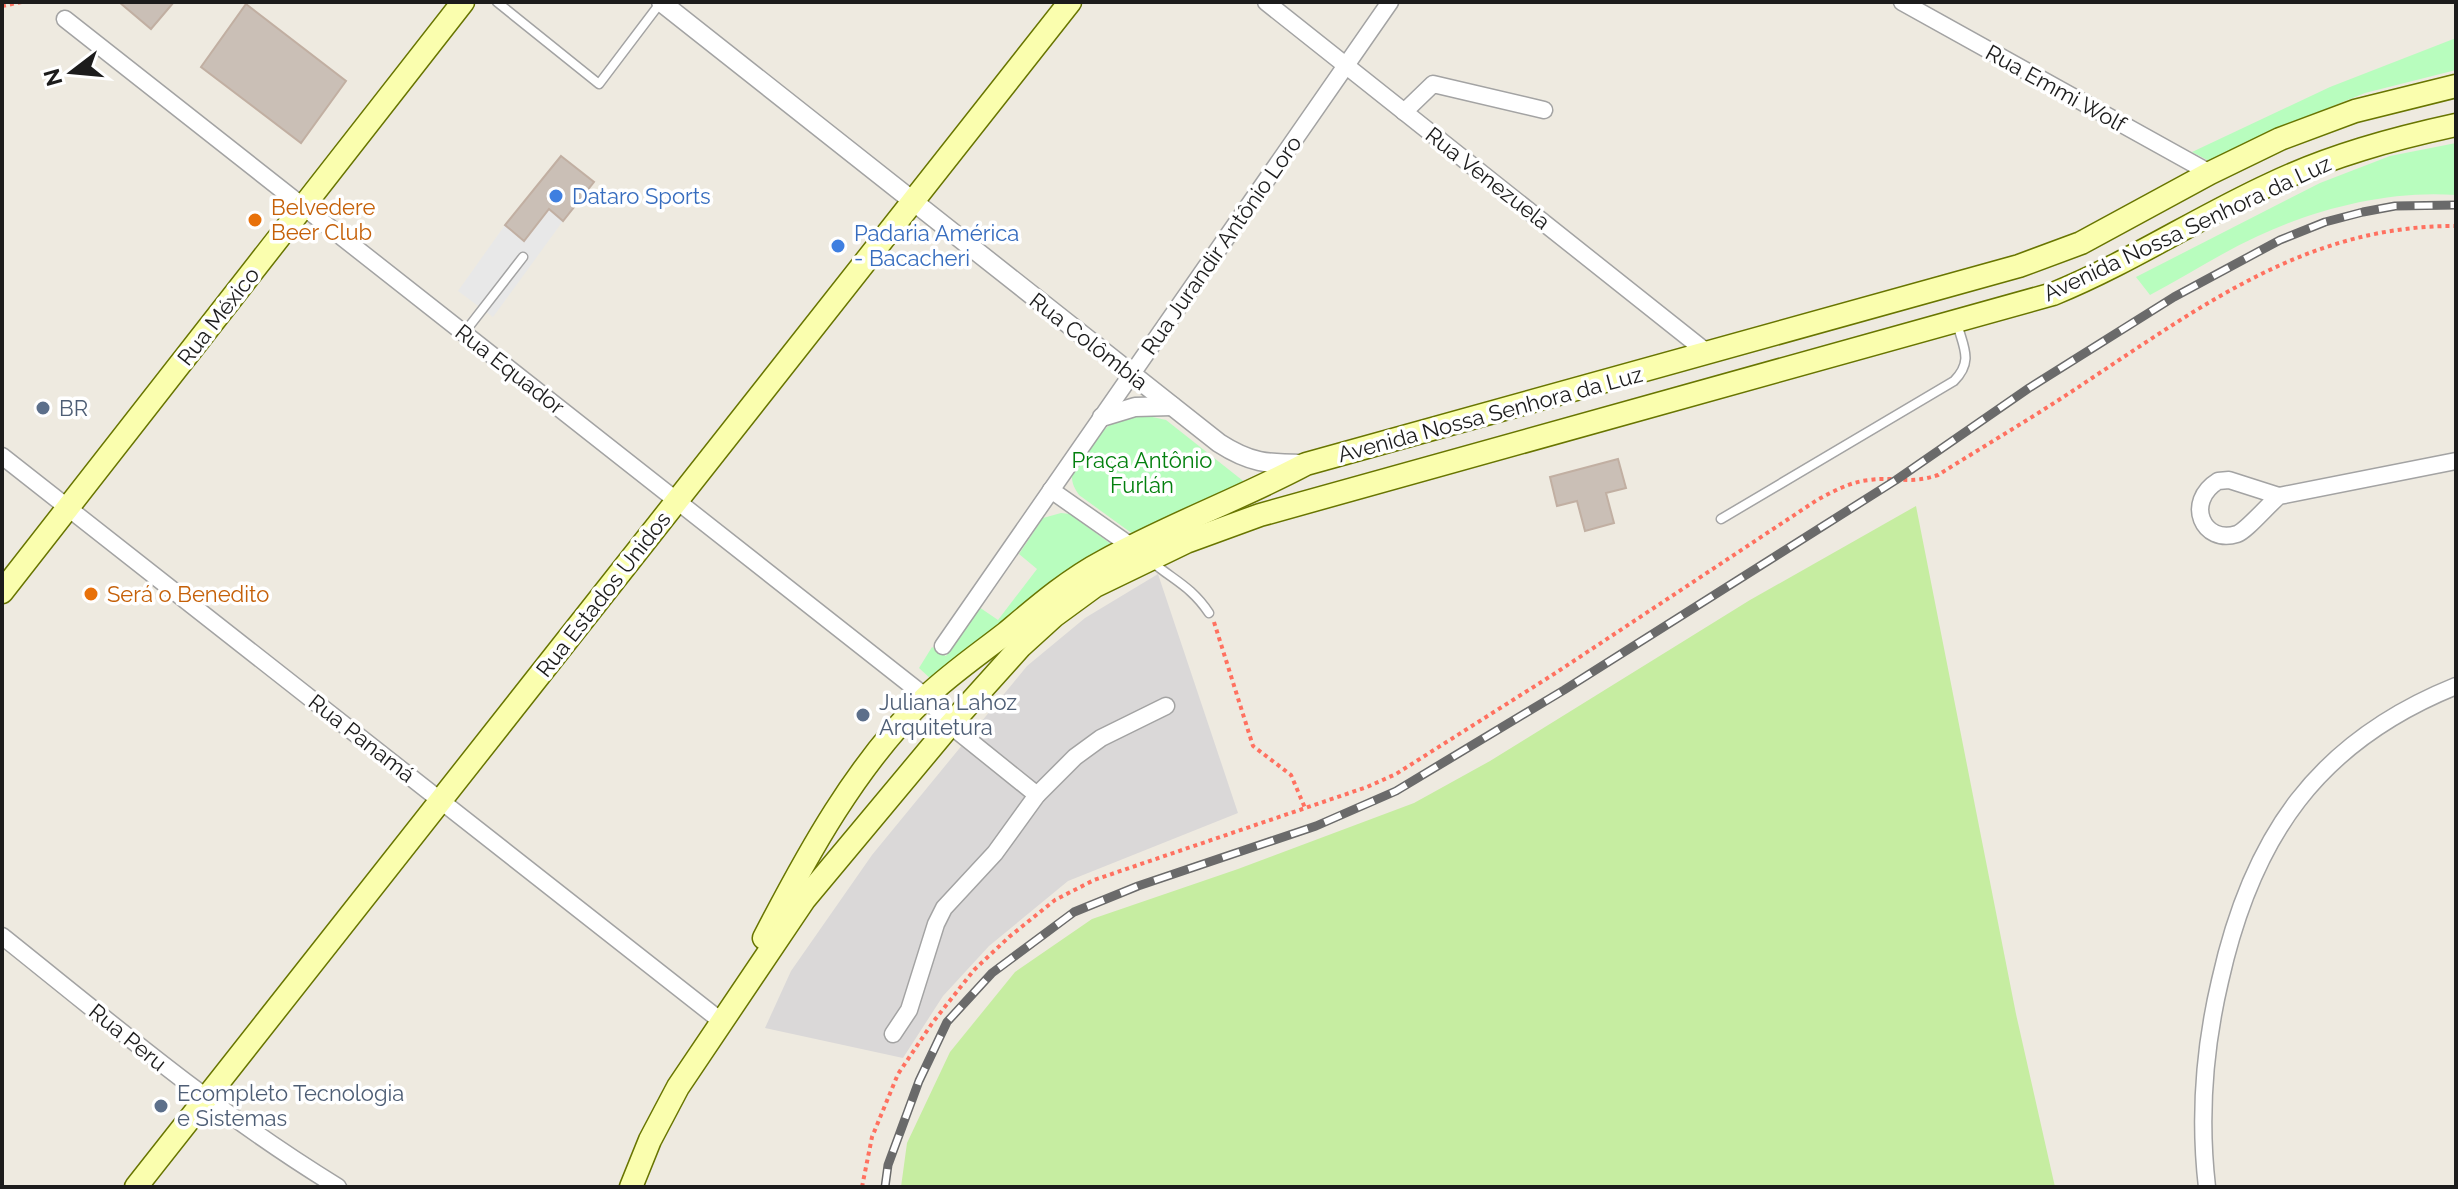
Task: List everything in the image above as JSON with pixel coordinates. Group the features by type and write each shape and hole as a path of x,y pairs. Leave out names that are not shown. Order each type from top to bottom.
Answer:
{"main road":[{"name":"Rua México","path":"2,592 463,2"},
{"name":"Rua Estados Unidos","path":"136,1187 1070,2"},
{"name":"Avenida Nossa Senhora da Luz","path":"631,1187 662,1114 721,1021 821,879 950,725 1021,646 1054,616 1140,552 1306,464 1709,354 2049,256 2116,225 2280,139 2355,111 2456,86"},
{"name":"Avenida Nossa Senhora da Luz","path":"721,1021 790,888 838,808 872,761 926,697 1059,590 1102,561 2023,304 2085,281 2311,166 2395,139 2456,125"}],"street":[{"name":"Rua Colômbia","path":"661,2 1219,443 1250,461 1306,464"},
{"name":"Rua Venezuela","path":"1266,2 1709,354"},
{"name":"Rua Jurandir Antônio Loro","path":"943,646 1390,2"},
{"name":"Rua Emmi Wolf","path":"1902,2 2210,173"},
{"name":"Rua Equador","path":"65,19 926,697 950,725 1037,795"},
{"path":"1404,112 1433,84 1544,110"},
{"path":"1102,417 1135,407 1172,406"},
{"name":"Rua Panamá","path":"2,456 721,1021"},
{"path":"2279,496 2256,516 2248,528 2234,535 2225,536 2209,530 2202,521 2201,496 2218,481 2229,480 2279,496 2456,461"},
{"path":"1051,490 1140,552"},
{"path":"2207,1187 2203,1115 2209,1038 2238,909 2255,867 2279,825 2303,792 2331,763 2397,713 2456,686"},
{"path":"893,1034 909,1010 944,908 995,853 1037,795 1075,757 1101,738 1166,706"},
{"name":"Rua Peru","path":"2,936 206,1099 338,1187"}],"lane":[{"path":"497,2 599,84 661,2"},
{"path":"464,333 523,257"},
{"path":"1721,519 1954,381 1964,371 1966,359 1957,322"},
{"path":"1140,552 1167,574 1184,583 1209,613"}],"path":[{"path":"2,6 22,2"},
{"path":"862,1187 872,1137 898,1074 933,1022 974,970 1055,900 1094,880 1396,774 1817,500 1846,485 1871,479 1919,482 1938,475 2073,391 2216,296 2265,270 2319,248 2365,235 2420,226 2456,226"},
{"path":"1209,613 1220,638 1253,746 1291,775 1305,808"}],"shaded area":[{"path":"549,209 563,221 493,317 458,291 505,225 524,240"},
{"path":"1158,574 1238,813 1068,881 989,946 943,996 903,1058 765,1028 791,971 872,855 1027,666 1085,618"}],"green space":[{"path":"2456,38 2456,70 2365,93 2269,132 2209,161 2192,152 2330,87"},
{"path":"2456,143 2456,195 2406,195 2329,209 2244,243 2150,295 2136,277 2320,183 2390,156"},
{"name":"Praça Antônio Furlán","path":"1148,416 1166,420 1247,484 1137,537 1079,495 1072,477 1082,457 1106,428 1124,419"},
{"path":"1916,506 2016,1014 2055,1187 901,1187 907,1143 950,1052 1015,972 1092,919 1238,869 1414,803 1490,761 1750,600"},
{"path":"1070,514 1115,547 932,680 919,668 932,647 946,656 979,607 998,620 1037,569 1019,554 1043,518"}],"building":[{"path":"119,2 174,2 151,29"},
{"path":"246,4 346,81 301,143 201,67"},
{"name":"Dataro Sports","path":"561,156 594,182 563,221 549,209 524,241 505,225"},
{"path":"1618,459 1626,488 1606,493 1614,523 1585,531 1577,501 1557,506 1550,477"}],"railway":[{"path":"885,1187 888,1165 919,1081 947,1022 992,973 1074,912 1138,886 1316,826 1396,791 1564,690 1896,480 2029,388 2174,297 2280,240 2325,222 2363,212 2395,206 2456,205"}],"place":[{"name":"Dataro Sports","path":"556,196"},
{"name":"Belvedere Beer Club","path":"255,220"},
{"name":"Padaria América - Bacacheri","path":"838,246"},
{"name":"BR","path":"43,408"},
{"name":"Será o Benedito","path":"91,594"},
{"name":"Juliana Lahoz Arquitetura","path":"863,715"},
{"name":"Ecompleto Tecnologia e Sistemas","path":"161,1106"}]}
